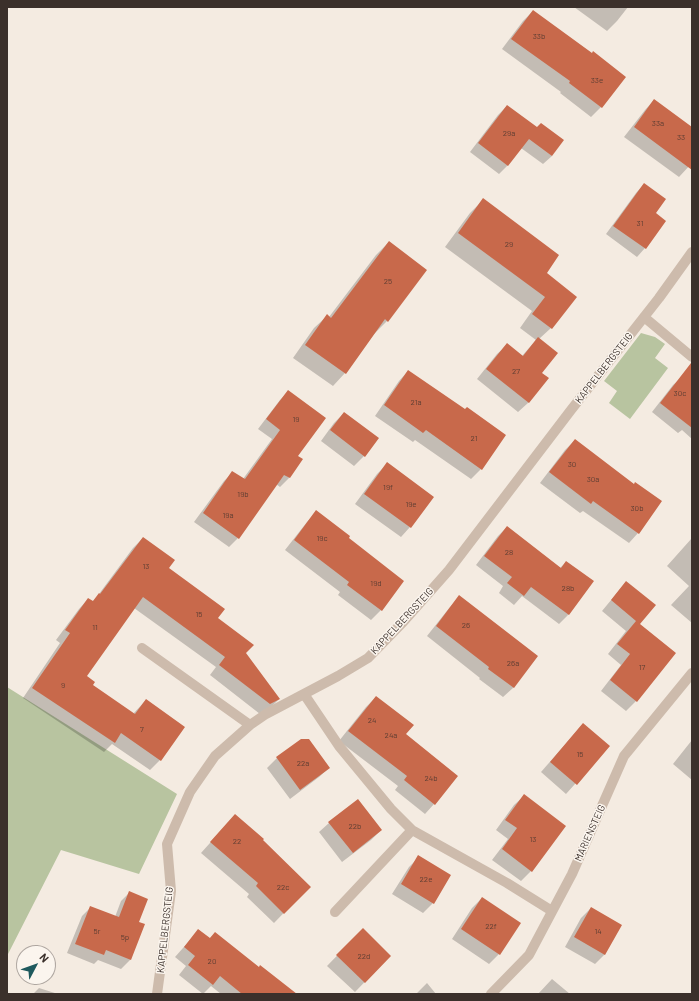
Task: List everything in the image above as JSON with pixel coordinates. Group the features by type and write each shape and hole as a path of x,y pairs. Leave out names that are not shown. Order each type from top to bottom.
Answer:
{"street":[{"name":"KAPPELBERGSTEIG","path":"157,994 171,891 167,844 190,792 215,756 266,714 368,658 444,576 659,298 692,252"},
{"path":"644,317 692,357"},
{"path":"142,648 250,726"},
{"name":"MARIENSTEIG","path":"491,994 529,955 572,874 624,756 692,673"},
{"path":"304,694 339,746 390,809 412,830 507,883 552,911"},
{"path":"335,912 412,830"}],"green space":[{"path":"641,333 655,337 665,344 655,358 668,368 630,419 609,403 617,391 604,381"},
{"path":"7,687 177,794 139,874 61,850 7,956"}],"building":[{"path":"533,10 592,53 593,51 626,77 602,108 569,83 570,81 511,39"},
{"path":"654,99 692,127 692,170 634,127"},
{"path":"507,105 537,127 541,123 564,140 552,156 529,139 508,166 478,143"},
{"path":"644,183 666,199 656,213 666,221 646,249 613,226"},
{"path":"483,198 559,255 547,273 577,297 552,329 532,314 545,297 458,233"},
{"path":"389,241 427,270 388,322 385,319 346,374 305,345 327,314 331,318"},
{"path":"538,337 558,353 542,373 549,378 529,403 486,369 507,343 523,356"},
{"path":"692,363 692,428 660,403"},
{"path":"408,370 465,409 467,407 506,435 482,470 426,430 423,433 384,405"},
{"path":"288,390 326,418 298,456 303,459 290,478 284,475 239,539 203,513 232,471 245,479 280,430 266,419"},
{"path":"344,412 379,438 365,457 330,430"},
{"path":"575,439 634,484 635,482 662,501 639,534 593,501 591,504 549,472"},
{"path":"387,462 434,497 411,528 364,494"},
{"path":"316,510 404,581 382,611 347,585 349,582 294,540"},
{"path":"507,526 561,568 566,561 594,581 569,615 531,587 524,596 507,583 512,577 484,556"},
{"path":"143,537 175,560 169,568 225,609 218,618 254,645 246,653 280,699 270,704 219,665 225,657 143,597 87,676 95,682 93,685 135,714 146,699 185,727 161,761 121,733 115,743 32,688 70,633 65,630 88,598 93,601 99,593 100,594"},
{"path":"626,581 656,605 640,624 676,653 637,702 610,680 630,654 617,644 636,621 611,600"},
{"path":"459,595 538,656 514,688 488,669 489,667 436,626"},
{"path":"376,696 414,725 406,734 458,776 435,805 404,780 407,776 348,731"},
{"path":"583,723 610,746 577,785 550,762"},
{"path":"301,739 309,739 330,768 300,790 276,757"},
{"path":"524,794 566,826 532,872 502,849 517,828 505,820"},
{"path":"358,799 382,830 353,853 328,822"},
{"path":"235,814 264,839 263,840 311,887 284,914 256,886 258,883 210,842"},
{"path":"418,855 451,875 434,904 401,884"},
{"path":"129,891 148,899 139,922 145,924 131,960 106,950 104,955 75,944 90,906 119,917"},
{"path":"482,897 521,923 500,955 461,929"},
{"path":"591,907 622,925 605,955 574,937"},
{"path":"363,928 391,956 365,983 336,955"},
{"path":"198,929 210,938 215,932 259,967 260,965 297,994 242,994 220,976 213,985 188,965 195,956 184,947"}]}
